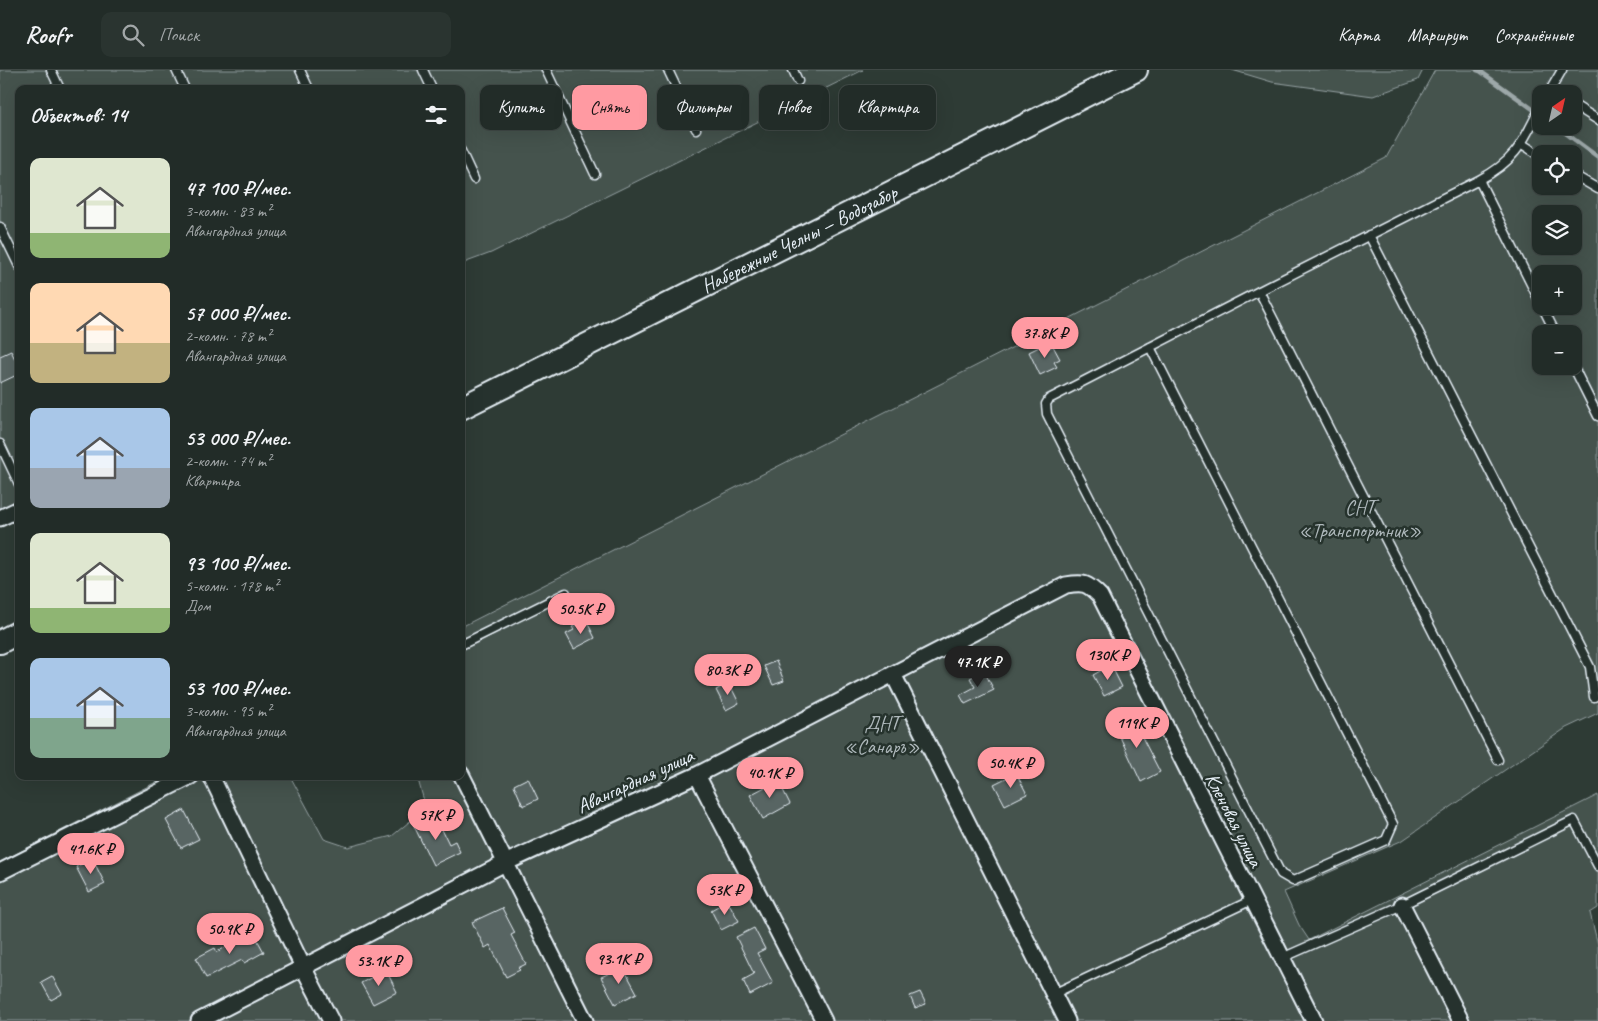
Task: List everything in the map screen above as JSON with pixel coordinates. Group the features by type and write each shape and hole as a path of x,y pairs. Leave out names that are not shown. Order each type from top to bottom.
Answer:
{"main road":[{"name":"Набережные Челны — Водозабор","path":"465,406 1136,70"},
{"path":"0,642 15,634"}],"street":[{"path":"0,518 15,511"},
{"name":"Авангардная улица","path":"199,1021 505,863 698,774 1066,585 1080,582 1090,586"},
{"name":"Кленовая улица","path":"1090,586 1100,596 1314,1021"},
{"path":"893,674 1067,1021"},
{"path":"698,774 824,1021"},
{"path":"0,872 183,780"},
{"path":"213,780 303,967 332,1021"},
{"path":"464,780 585,1021"},
{"path":"1402,905 1461,1021"}],"lane":[{"path":"51,70 58,85"},
{"path":"176,70 183,85"},
{"path":"300,70 307,85"},
{"path":"423,70 430,85"},
{"path":"546,70 595,174"},
{"path":"668,70 675,85"},
{"path":"793,70 798,81"},
{"path":"1554,85 1562,70"},
{"path":"1582,110 1598,120"},
{"path":"1150,347 1393,824 1386,840 1293,880 1280,874 1047,414 1046,404 1049,398 1496,171 1522,144 1532,124"},
{"path":"1522,144 1532,150"},
{"path":"465,160 474,179"},
{"path":"1479,180 1532,285"},
{"path":"1582,180 1598,189"},
{"path":"0,227 15,258"},
{"path":"1369,235 1590,666 1594,697"},
{"path":"1259,291 1498,760"},
{"path":"1578,375 1598,416"},
{"path":"0,444 15,476"},
{"path":"465,643 566,593"},
{"path":"1282,958 1402,905 1574,820 1598,866"},
{"path":"1053,994 1252,900"}],"green space":[{"path":"0,70 863,70 829,87 829,85 759,85 759,121 749,126 749,85 657,85 657,130 741,130 491,253 465,263 465,85 15,85 15,515 0,522"},
{"path":"1232,70 1423,70 1418,80 1373,96 1272,82"},
{"name":"ДНТ «Санаръ»","path":"1435,70 1598,70 1598,713 1566,728 1403,840 1284,892 1299,925 1309,940 1598,795 1598,908 1590,913 1598,945 1598,1021 0,1021 0,862 160,780 292,780 324,839 348,847 392,836 426,808 418,780 465,780 465,625 1386,158"}],"building":[{"path":"1045,344 1048,349 1053,346 1060,359 1054,362 1057,367 1040,375 1029,352"},
{"path":"11,351 15,359 15,376 0,383 0,356"},
{"path":"586,620 595,638 574,649 566,634 574,630 572,627"},
{"path":"776,661 784,681 773,685 764,666"},
{"path":"1111,665 1122,687 1104,696 1093,675"},
{"path":"984,671 994,690 965,704 960,695 975,687 970,678"},
{"path":"729,683 739,703 726,710 716,690"},
{"path":"1130,717 1134,724 1137,723 1160,772 1141,782 1114,724"},
{"path":"1016,773 1027,794 1005,805 994,784"},
{"path":"528,778 538,799 523,806 514,785"},
{"path":"778,780 790,804 763,819 750,795"},
{"path":"184,810 199,839 181,848 166,820"},
{"path":"435,815 449,844 455,841 460,852 433,865 414,826"},
{"path":"92,858 105,884 89,892 76,867"},
{"path":"727,901 739,921 721,930 711,910"},
{"path":"502,908 515,933 511,935 526,964 518,968 520,970 506,977 490,945 485,948 472,922"},
{"path":"754,928 765,949 757,953 773,983 750,995 743,980 754,974 736,937"},
{"path":"253,932 264,952 244,963 242,960 206,978 196,958 215,948 217,952"},
{"path":"623,967 637,993 615,1004 601,977"},
{"path":"386,970 397,992 373,1004 361,983"},
{"path":"52,976 62,994 51,1000 41,982"},
{"path":"920,992 926,1004 915,1008 910,996"}],"waterway":[{"path":"1477,70 1532,109"},
{"path":"1568,135 1598,157"}],"park label":[{"name":"СНТ «Транспортник»","path":"1360,518"}]}
